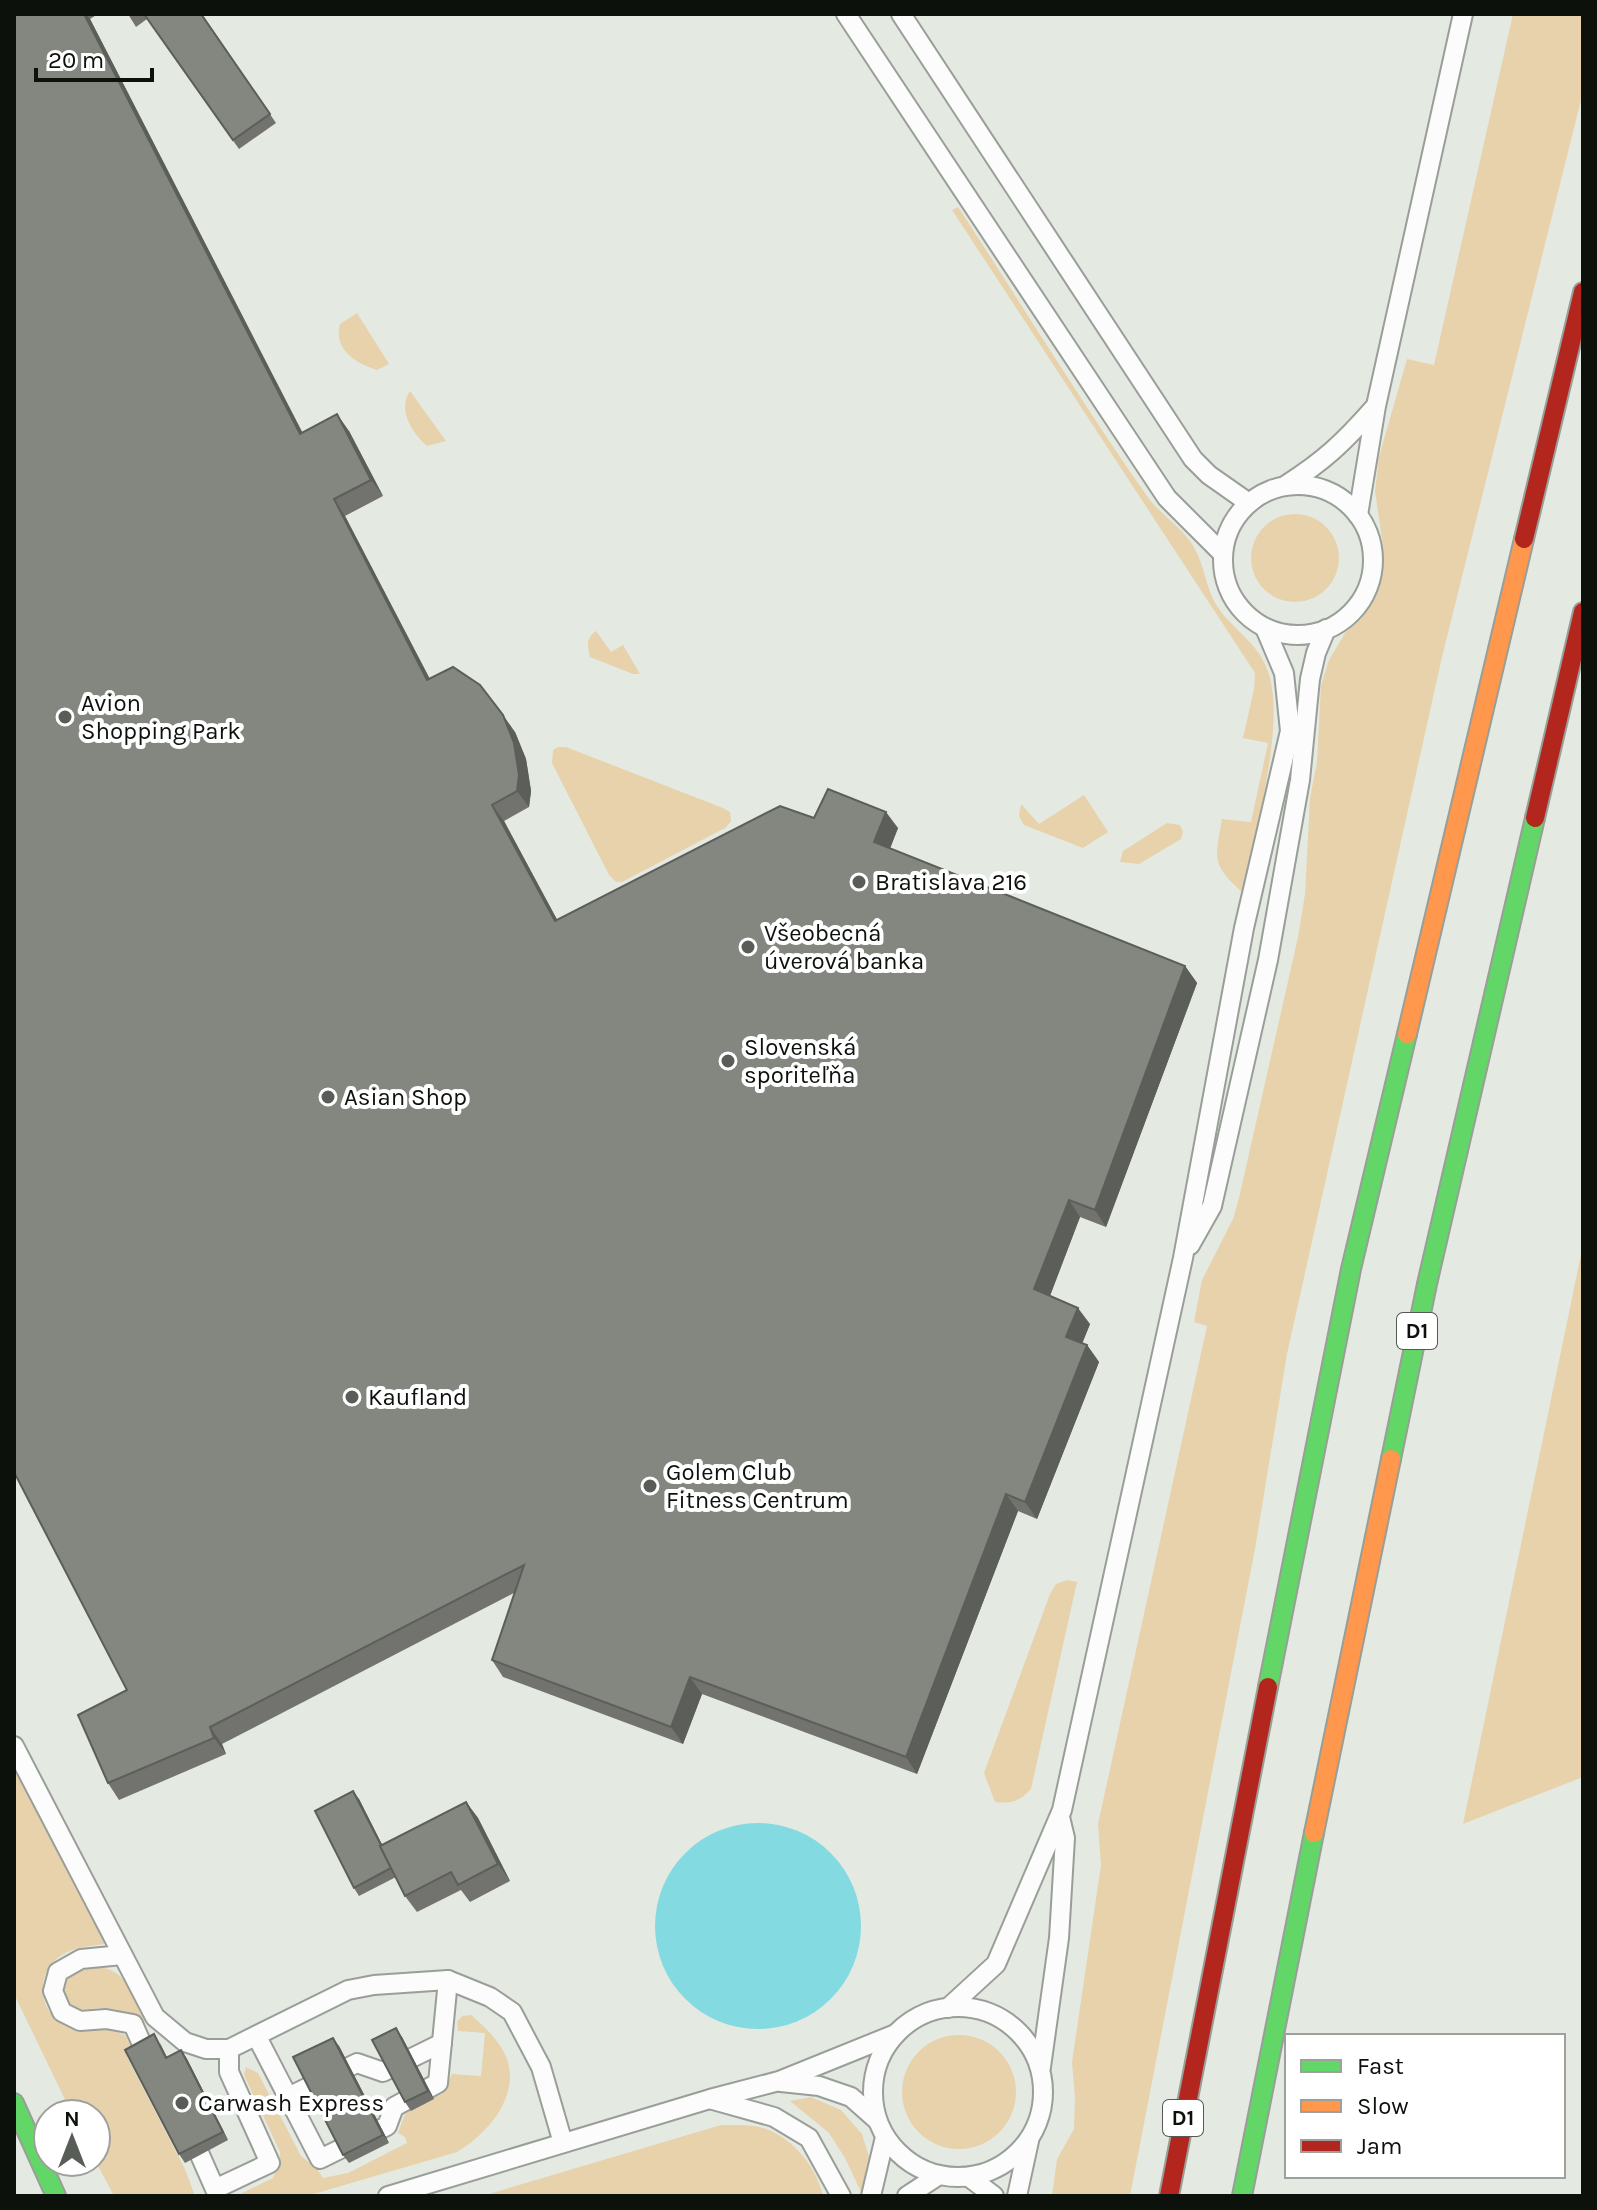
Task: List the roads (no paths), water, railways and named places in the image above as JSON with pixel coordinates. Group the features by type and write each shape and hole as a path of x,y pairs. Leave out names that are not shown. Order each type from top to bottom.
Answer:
{"main road":[{"name":"D1","path":"1169,2196 1351,1269 1583,292"},
{"name":"D1","path":"1242,2196 1268,2054 1427,1284 1583,612"},
{"path":"14,2103 52,2188"}],"lane":[{"path":"846,14 1167,498 1223,554"},
{"path":"901,14 1193,459 1209,475 1249,503"},
{"path":"1358,515 1376,406 1463,14"},
{"path":"1284,486 1301,485 1333,493 1358,515 1370,537 1374,562 1369,586 1356,608 1338,624 1295,635 1265,628 1241,610 1232,597 1226,583 1223,554 1234,521 1249,503 1284,486 1333,452 1376,406"},
{"path":"948,2008 996,1964 1060,1817 1183,1258 1244,928 1290,731 1284,673 1265,628"},
{"path":"1183,1258 1212,1206 1268,960 1300,780 1310,679 1326,629"},
{"path":"14,1746 155,2017 185,2042 206,2049 229,2049 348,1990 448,1980 490,1997 512,2012 541,2067 563,2143"},
{"path":"1017,2196 1029,2141 1042,2107 1041,2070 1059,1938 1065,1838 1060,1817"},
{"path":"122,1955 81,1959 58,1972 53,1991 62,2012 80,2021 106,2019 133,2024 145,2051"},
{"path":"257,2037 320,2159 387,2126 394,2107 438,2083 448,1980"},
{"path":"871,2196 881,2128 872,2093 874,2076 883,2051 896,2034 914,2019 948,2008 970,2008 1001,2019 1026,2040 1041,2070"},
{"path":"388,2196 779,2081 896,2034"},
{"path":"288,2097 357,2063 383,2072 442,2043"},
{"path":"200,2155 215,2189 270,2163 229,2072 229,2049"},
{"path":"779,2081 819,2086 851,2097 908,2162 939,2175 969,2177 983,2174 1010,2161 1029,2141"},
{"path":"710,2099 774,2117 809,2138 841,2196"},
{"path":"907,2196 939,2175"},
{"path":"969,2177 994,2196"},
{"path":"52,2188 69,2196"}],"water":[{"path":"758,1823 797,1831 830,1854 853,1887 861,1926 853,1965 830,1998 797,2021 758,2029 719,2021 686,1998 663,1965 655,1926 663,1887 686,1854 719,1831"}],"place":[{"name":"Avion Shopping Park","path":"65,717"},
{"name":"Bratislava 216","path":"859,882"},
{"name":"Všeobecná úverová banka","path":"748,947"},
{"name":"Slovenská sporiteľňa","path":"728,1061"},
{"name":"Asian Shop","path":"328,1097"},
{"name":"Kaufland","path":"352,1397"},
{"name":"Golem Club Fitness Centrum","path":"650,1486"},
{"name":"Carwash Express","path":"182,2103"}]}
